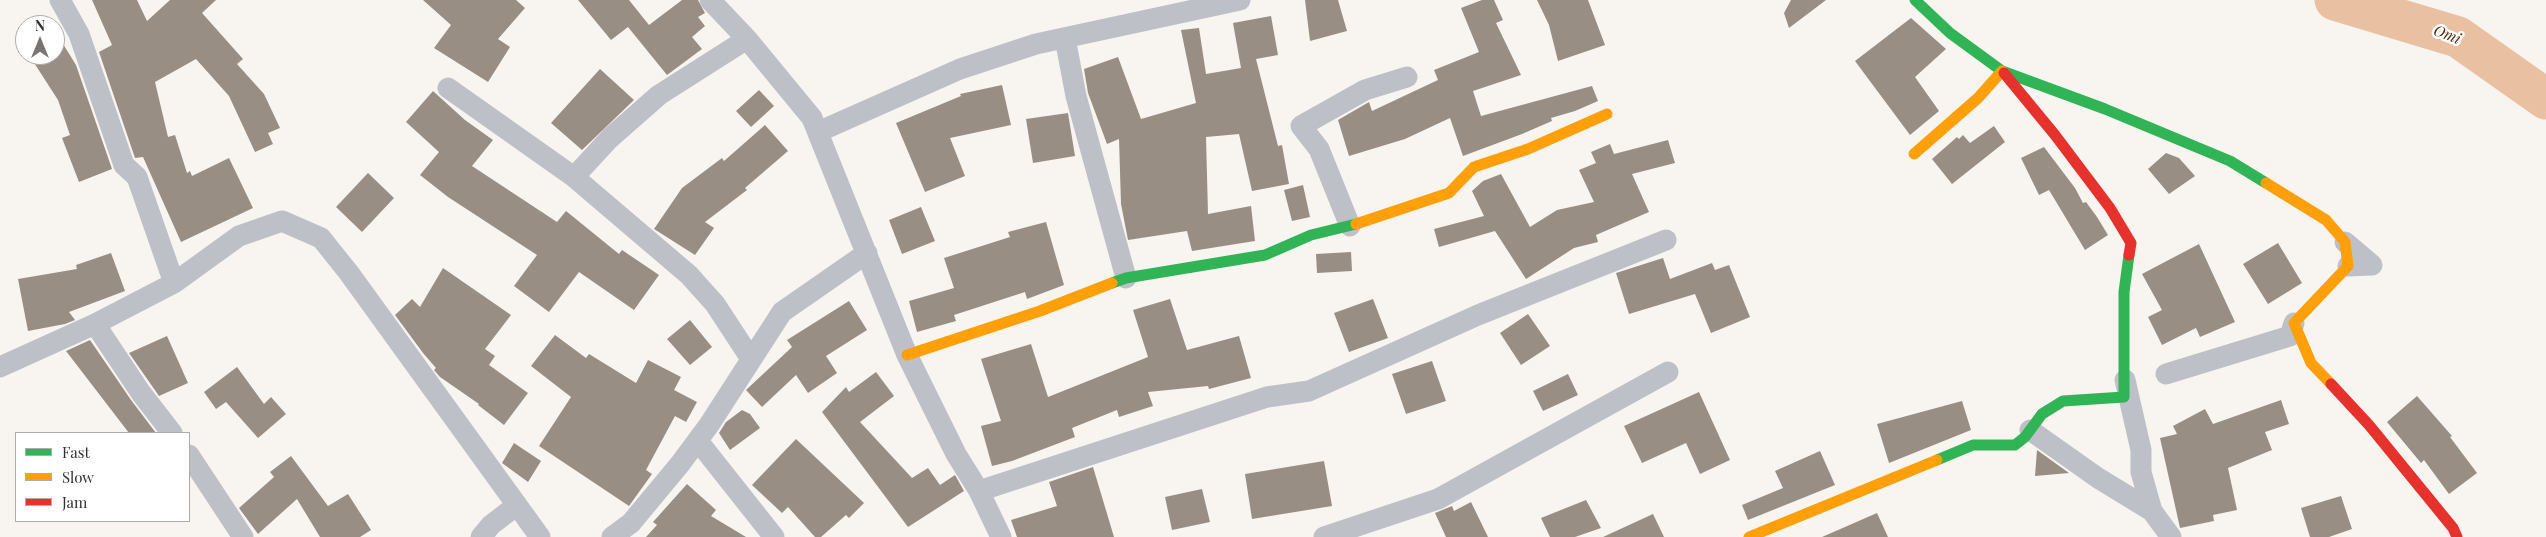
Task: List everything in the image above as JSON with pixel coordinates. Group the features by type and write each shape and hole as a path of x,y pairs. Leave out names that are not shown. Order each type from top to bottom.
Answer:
{"street":[{"path":"60,0 79,34 124,165 136,177 174,283"},
{"path":"710,0 747,39 812,118 907,355 956,454 979,491 1001,537"},
{"path":"818,132 960,69 1036,44 1240,0"},
{"path":"1749,537 1973,445 2015,445 2042,414 2063,401 2124,397 2124,292 2131,243 2110,208 2055,135 2002,71 1950,32 1915,0"},
{"path":"1065,38 1076,96 1126,278"},
{"path":"574,177 610,138 659,95 747,39"},
{"path":"1914,154 1978,98 2002,71"},
{"path":"2002,71 2105,109 2192,147 2230,161 2326,220 2346,242 2372,265 2348,266 2294,323 2290,336 2166,374"},
{"path":"1350,226 1319,149 1301,126 1365,90 1407,77"},
{"path":"448,88 574,177 689,275 716,304 751,359"},
{"path":"907,355 1040,311 1126,278 1265,255 1311,235 1350,226 1449,193 1474,167 1528,149 1607,114"},
{"path":"0,367 95,324 174,283 239,236 282,221 321,238 350,273 540,537"},
{"path":"979,491 1266,397 1309,391 1478,315 1666,240"},
{"path":"612,537 631,523 698,441 782,312 867,253"},
{"path":"2294,323 2312,363 2387,446 2453,528 2457,537"},
{"path":"95,324 171,432"},
{"path":"1324,537 1438,498 1668,372"},
{"path":"2124,380 2141,450 2141,472 2152,511 2171,537"},
{"path":"2030,430 2098,478 2152,511"},
{"path":"698,441 774,537"},
{"path":"190,457 243,537"},
{"path":"481,537 491,525 517,505"}],"building":[{"path":"92,0 137,0 147,21 170,0 216,0 202,13 243,59 237,64 264,94 280,128 268,133 273,144 255,152 229,96 196,59 155,82 168,137 175,135 187,173 190,171 192,176 229,158 253,208 181,242 143,157 135,158 99,52 112,45"},
{"path":"423,0 516,0 525,8 498,39 510,47 488,82 434,48 451,25"},
{"path":"578,0 629,0 649,25 682,0 698,0 705,13 698,17 705,26 692,37 702,49 667,75 628,27 611,40"},
{"path":"1305,0 1338,0 1347,31 1310,41"},
{"path":"1482,0 1494,0 1503,20 1496,23 1521,75 1473,91 1481,116 1592,86 1598,101 1575,111 1551,118 1552,121 1522,134 1463,156 1450,118 1405,139 1349,156 1338,120 1369,102 1372,111 1438,80 1434,70 1479,52 1461,8"},
{"path":"1537,0 1588,0 1605,45 1558,61 1549,25"},
{"path":"1791,0 1826,0 1789,28 1784,13"},
{"path":"1271,16 1278,55 1256,59 1278,146 1282,145 1289,184 1252,191 1239,134 1206,137 1208,214 1251,206 1255,241 1192,251 1187,231 1128,240 1121,204 1119,139 1107,144 1088,93 1084,69 1118,57 1141,119 1196,103 1181,30 1199,28 1206,74 1241,68 1233,23"},
{"path":"1911,18 1946,49 1915,77 1939,111 1910,135 1855,61"},
{"path":"65,47 76,65 112,169 79,182 62,138 70,135 58,100 35,65 65,65"},
{"path":"600,69 634,100 582,150 551,123"},
{"path":"1002,85 1011,125 950,138 965,176 925,192 896,123 961,96 960,94"},
{"path":"759,90 774,106 751,127 736,111"},
{"path":"433,91 465,120 493,140 472,166 557,222 566,211 619,254 622,250 659,275 634,310 579,272 549,312 514,286 537,255 448,197 420,175 439,152 406,122"},
{"path":"1068,113 1075,156 1033,163 1026,119"},
{"path":"765,125 788,151 745,188 747,190 705,222 714,228 695,255 654,229 682,188 722,158 724,161"},
{"path":"1994,126 2005,142 1952,184 1932,159 1957,137 1959,139 1963,135 1970,143"},
{"path":"1668,140 1675,163 1632,174 1649,212 1596,235 1598,242 1574,248 1526,279 1495,231 1439,247 1434,229 1484,216 1472,191 1483,181 1501,174 1530,227 1557,210 1594,202 1579,170 1596,163 1591,152 1610,144 1614,154"},
{"path":"2044,147 2075,188 2083,203 2086,202 2097,217 2108,235 2085,250 2049,190 2039,195 2021,158"},
{"path":"2166,153 2179,158 2195,176 2169,194 2148,169"},
{"path":"368,173 394,198 362,232 336,207"},
{"path":"1303,185 1310,217 1292,221 1284,190"},
{"path":"921,207 935,241 902,254 889,220"},
{"path":"1046,222 1064,285 1027,299 1025,292 954,315 956,321 917,332 909,301 954,288 944,258 1010,237 1008,232"},
{"path":"2278,243 2302,283 2268,304 2243,264"},
{"path":"2199,244 2235,322 2200,337 2196,328 2162,345 2148,317 2162,310 2142,274"},
{"path":"1351,252 1352,271 1317,273 1316,254"},
{"path":"111,253 125,291 69,312 75,320 65,324 28,331 18,279 77,269 76,265"},
{"path":"1663,258 1670,279 1712,263 1715,270 1729,265 1750,317 1711,333 1695,294 1629,314 1616,273"},
{"path":"443,268 511,315 485,349 495,356 489,365 528,393 504,425 479,404 440,377 434,370 436,368 395,315 412,299 420,307"},
{"path":"1170,299 1187,350 1239,336 1251,378 1209,389 1208,386 1148,392 1153,406 1119,417 1117,410 1072,428 1075,437 1012,461 992,466 981,426 1001,421 981,359 1031,344 1048,397 1148,357 1133,310"},
{"path":"1373,299 1388,338 1349,352 1334,313"},
{"path":"849,301 867,330 826,356 837,373 808,393 796,375 762,407 746,390 792,347 787,340"},
{"path":"1528,314 1550,346 1521,365 1500,333"},
{"path":"690,320 712,347 690,365 667,339"},
{"path":"555,335 586,358 589,354 636,383 648,360 681,377 674,390 697,402 686,422 675,416 646,470 652,474 629,506 539,446 571,397 531,366"},
{"path":"167,336 188,383 159,396 129,353"},
{"path":"90,340 155,432 128,432 66,351"},
{"path":"1432,361 1446,401 1406,414 1392,374"},
{"path":"237,367 264,404 271,397 286,414 258,438 226,402 216,409 204,392"},
{"path":"876,372 894,396 860,422 912,478 928,468 940,485 955,475 964,491 908,527 822,412 846,387 849,392"},
{"path":"1568,374 1578,395 1543,411 1533,391"},
{"path":"1699,392 1730,460 1700,474 1686,443 1642,463 1624,426"},
{"path":"2417,396 2452,436 2450,437 2477,473 2449,494 2424,460 2421,463 2387,422"},
{"path":"2281,400 2289,424 2265,432 2272,450 2228,468 2237,510 2213,515 2214,521 2180,528 2160,438 2177,434 2173,426 2205,409 2213,424"},
{"path":"1962,401 1971,430 1889,463 1877,424"},
{"path":"742,410 750,414 760,428 730,450 719,433 726,422"},
{"path":"796,439 864,503 849,518 846,515 821,537 815,537 788,507 782,513 752,485"},
{"path":"514,443 541,461 528,482 502,463"},
{"path":"2037,450 2069,473 2035,476"},
{"path":"1820,451 1835,485 1748,520 1742,505 1783,488 1775,471"},
{"path":"291,456 328,506 348,494 371,530 360,537 320,537 297,499 258,534 239,508 274,477 270,472"},
{"path":"1324,461 1332,506 1252,519 1245,474"},
{"path":"1093,467 1114,537 1017,537 1011,520 1057,506 1049,482"},
{"path":"687,484 716,510 711,516 746,537 646,537 657,525 653,522"},
{"path":"1202,489 1210,522 1172,530 1165,497"},
{"path":"2341,496 2352,529 2329,537 2310,537 2301,508"},
{"path":"1586,500 1601,528 1575,537 1550,537 1541,518"},
{"path":"1471,502 1488,537 1446,537 1435,513 1452,506 1454,511"},
{"path":"1877,513 1888,537 1822,537"},
{"path":"1653,514 1664,537 1603,537"}],"waterway":[{"name":"Omi","path":"2335,0 2458,37 2546,99"}],"traffic: fast":[{"path":"1915,0 1950,33 2002,71 2105,109 2230,161 2266,183"},
{"path":"1112,283 1126,278 1265,255 1311,235 1356,224"},
{"path":"1937,460 1973,445 2015,445 2025,437 2042,414 2063,401 2124,397 2124,292 2129,255"}],"traffic: slow":[{"path":"1914,154 1978,98 2002,71 2004,73"},
{"path":"1356,224 1449,193 1474,167 1528,149 1607,114"},
{"path":"2266,183 2326,220 2345,242 2348,266 2294,323 2311,363 2331,384"},
{"path":"907,355 1040,311 1112,283"},
{"path":"1749,537 1937,460"}],"traffic: jam":[{"path":"2004,73 2055,135 2110,208 2131,243 2129,255"},
{"path":"2331,384 2369,425 2453,528 2457,537"}]}
